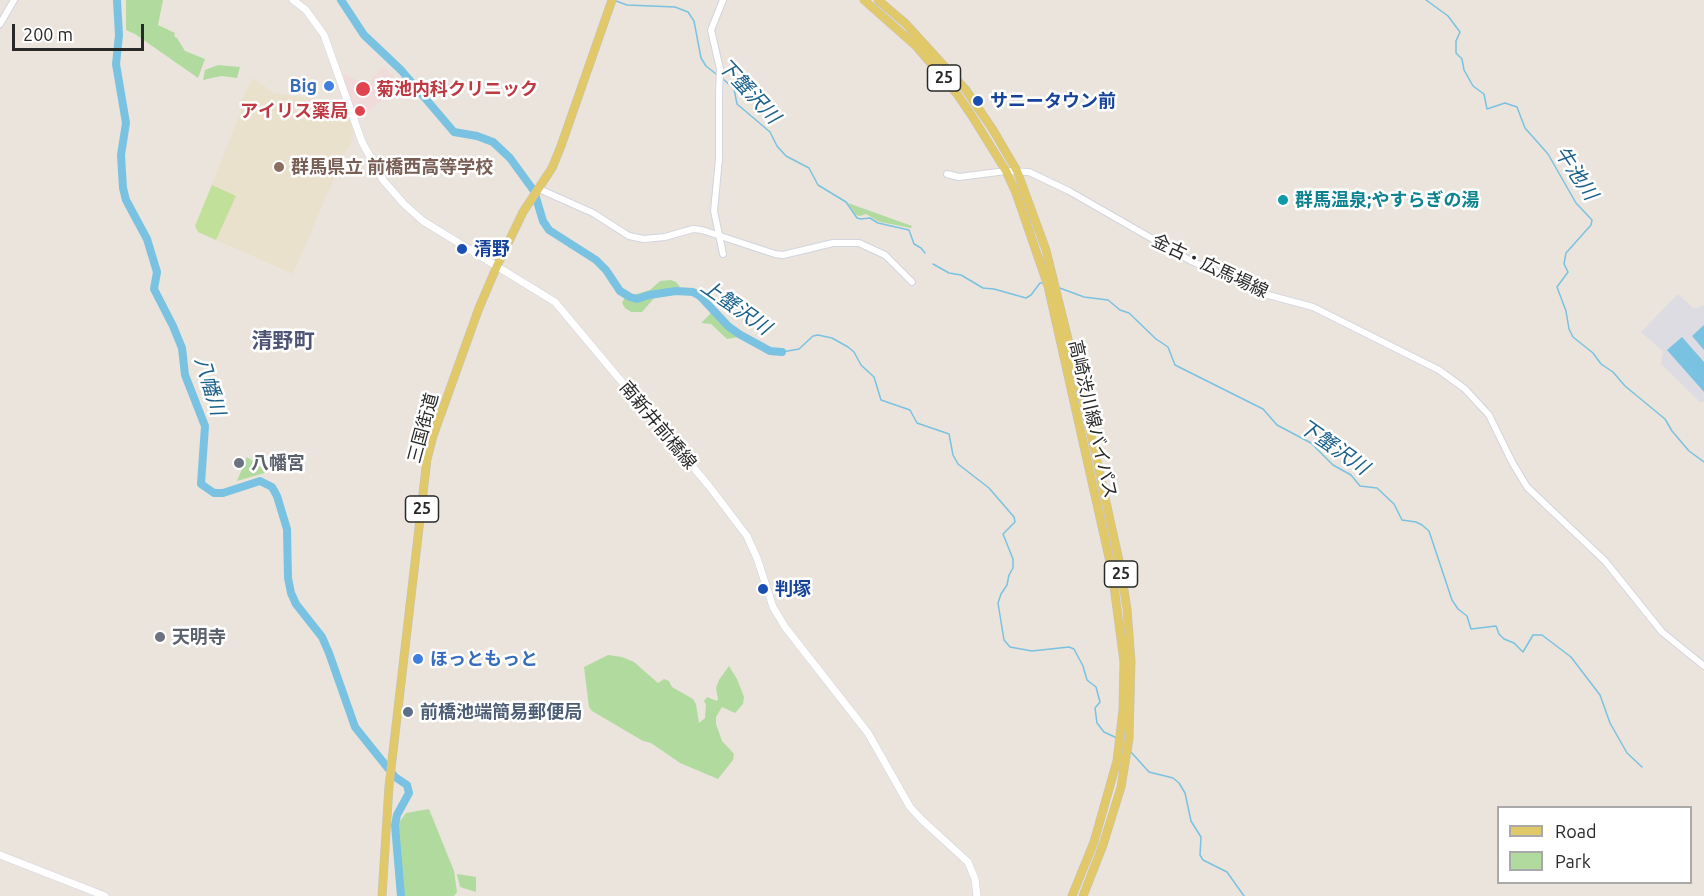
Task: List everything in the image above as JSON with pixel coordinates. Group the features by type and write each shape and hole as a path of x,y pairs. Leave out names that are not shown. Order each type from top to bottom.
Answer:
{"main road":[{"name":"南新井前橋線","path":"293,0 314,19 324,35 362,142 383,180 423,221 546,295 558,305 729,509 750,543 773,607 785,627 868,733 910,807 968,862 975,879 977,896"},
{"name":"三国街道","path":"382,896 392,764 428,459 447,396 479,308 523,212 552,168 612,0"},
{"name":"高崎渋川線バイパス","path":"864,0 900,30 943,76 972,116 1006,171 1030,229 1048,286 1112,571 1124,662 1125,689 1121,763 1115,808 1083,896"},
{"name":"高崎渋川線バイパス","path":"878,0 914,32 966,90 1017,171 1039,228 1056,285 1120,565 1127,609 1131,661 1129,739 1094,842 1072,896"},
{"path":"0,855 105,896"}],"street":[{"path":"0,24 14,0"},
{"path":"723,0 711,30 720,69 719,159 714,211 723,254"},
{"name":"金古・広馬場線","path":"947,174 958,177 1006,171 1029,172 1069,191 1174,252 1219,274 1269,295 1313,307 1439,370 1465,389 1489,415 1527,487 1605,561 1662,632 1704,666"},
{"path":"536,193 593,213 629,236 654,238 693,229 702,230 779,255 788,255 833,243 859,243 885,255 912,282"}],"shaded area":[{"path":"383,67 393,75 384,92 384,99 365,113 359,105 353,110 343,78 345,74 371,88 370,81"},
{"name":"群馬県立 前橋西高等学校","path":"253,78 274,93 338,102 347,109 355,130 351,147 346,150 293,274 198,232 195,226 244,103 241,101"},
{"path":"1678,294 1693,308 1704,305 1704,402 1700,402 1661,364 1663,351 1641,332"}],"green space":[{"path":"126,0 163,0 158,25 175,33 174,36 185,51 205,59 198,78 126,30"},
{"path":"218,65 240,67 237,78 221,76 203,80 205,70"},
{"path":"212,185 236,196 216,240 198,232 195,226"},
{"path":"848,203 912,226 911,228 880,222 866,214 856,215"},
{"path":"671,280 680,287 633,295 650,290 660,281"},
{"path":"625,297 632,301 655,297 642,312 631,312 622,303"},
{"path":"712,312 738,337 727,339 711,324 701,323"},
{"path":"247,457 268,472 237,481"},
{"path":"608,655 634,662 658,683 664,679 669,681 672,687 693,699 699,723 705,718 704,701 707,697 717,701 716,688 729,666 744,697 743,704 735,713 722,707 716,717 722,741 734,754 733,760 718,779 680,763 651,743 643,741 592,711 589,707 584,667"},
{"path":"429,809 454,871 457,892 454,896 403,896 401,860 393,831 406,813"},
{"path":"457,874 476,877 476,892 460,887"}],"water":[{"path":"1704,325 1704,350 1692,336"},
{"path":"1682,337 1704,362 1704,392 1667,350"}],"waterway":[{"name":"八幡川","path":"117,0 119,35 116,64 126,123 121,155 123,188 126,200 147,239 157,272 154,289 182,348 185,375 205,426 201,484 214,493 223,493 260,481 272,487 277,496 287,529 288,578 291,593 296,604 322,637 355,727 395,777 407,785 409,793 397,815 395,825 401,896"},
{"name":"上蟹沢川","path":"341,0 364,35 401,70 454,132 477,136 493,142 510,158 534,191 543,221 549,230 596,260 620,291 637,299 676,291 693,292 739,334 770,351 782,352"},
{"name":"牛池川","path":"1426,0 1448,16 1460,32 1456,41 1456,53 1462,59 1464,70 1473,86 1484,94 1487,109 1505,103 1517,107 1525,128 1548,154 1576,203 1592,220 1591,225 1566,253 1564,264 1568,272 1557,287 1573,337 1593,353 1601,364 1613,372 1625,386 1665,419 1689,451 1704,462"},
{"name":"下蟹沢川","path":"616,1 627,5 675,7 688,12 694,21 701,58 706,66 716,74"},
{"name":"下蟹沢川","path":"722,78 734,89 737,104 770,132 777,146 786,156 809,168 818,185 846,202 857,218 870,218 878,223 909,230 914,244 925,253"},
{"name":"下蟹沢川","path":"933,264 949,273 961,275 983,288 1026,298 1040,283 1044,283"},
{"name":"下蟹沢川","path":"1057,287 1084,297 1108,300 1120,310 1129,313 1156,339 1168,347 1175,365 1263,409 1277,425 1311,443 1333,465 1351,475 1360,486 1377,488 1394,504 1402,520 1416,522 1429,531 1452,600 1467,616 1471,629 1496,626 1504,639 1514,643 1523,652 1533,635 1542,635 1571,657 1600,695 1610,723 1627,753 1642,767"},
{"path":"782,352 799,349 813,336 832,338 854,352 861,365 874,377 881,400 910,410 917,423 949,434 953,455 958,464 989,488 1014,517 1015,522 1003,534 1013,559 1013,568 998,603 1004,640 1010,647 1032,651 1069,647 1074,649 1087,680 1096,687 1100,702 1095,708 1097,723 1104,732 1117,738"},
{"path":"1131,752 1149,772 1173,778 1179,783 1185,793 1191,821 1201,837 1200,855 1203,860 1227,872 1244,896"}],"place":[{"name":"Big","path":"329,86"},
{"name":"菊池内科クリニック","path":"363,89"},
{"name":"サニータウン前","path":"978,101"},
{"name":"アイリス薬局","path":"360,111"},
{"name":"群馬県立 前橋西高等学校","path":"279,167"},
{"name":"群馬温泉;やすらぎの湯","path":"1283,200"},
{"name":"清野","path":"462,249"},
{"name":"八幡宮","path":"239,463"},
{"name":"判塚","path":"763,589"},
{"name":"天明寺","path":"160,637"},
{"name":"ほっともっと","path":"418,659"},
{"name":"前橋池端簡易郵便局","path":"408,712"}],"district":[{"name":"清野町","path":"283,341"}]}
